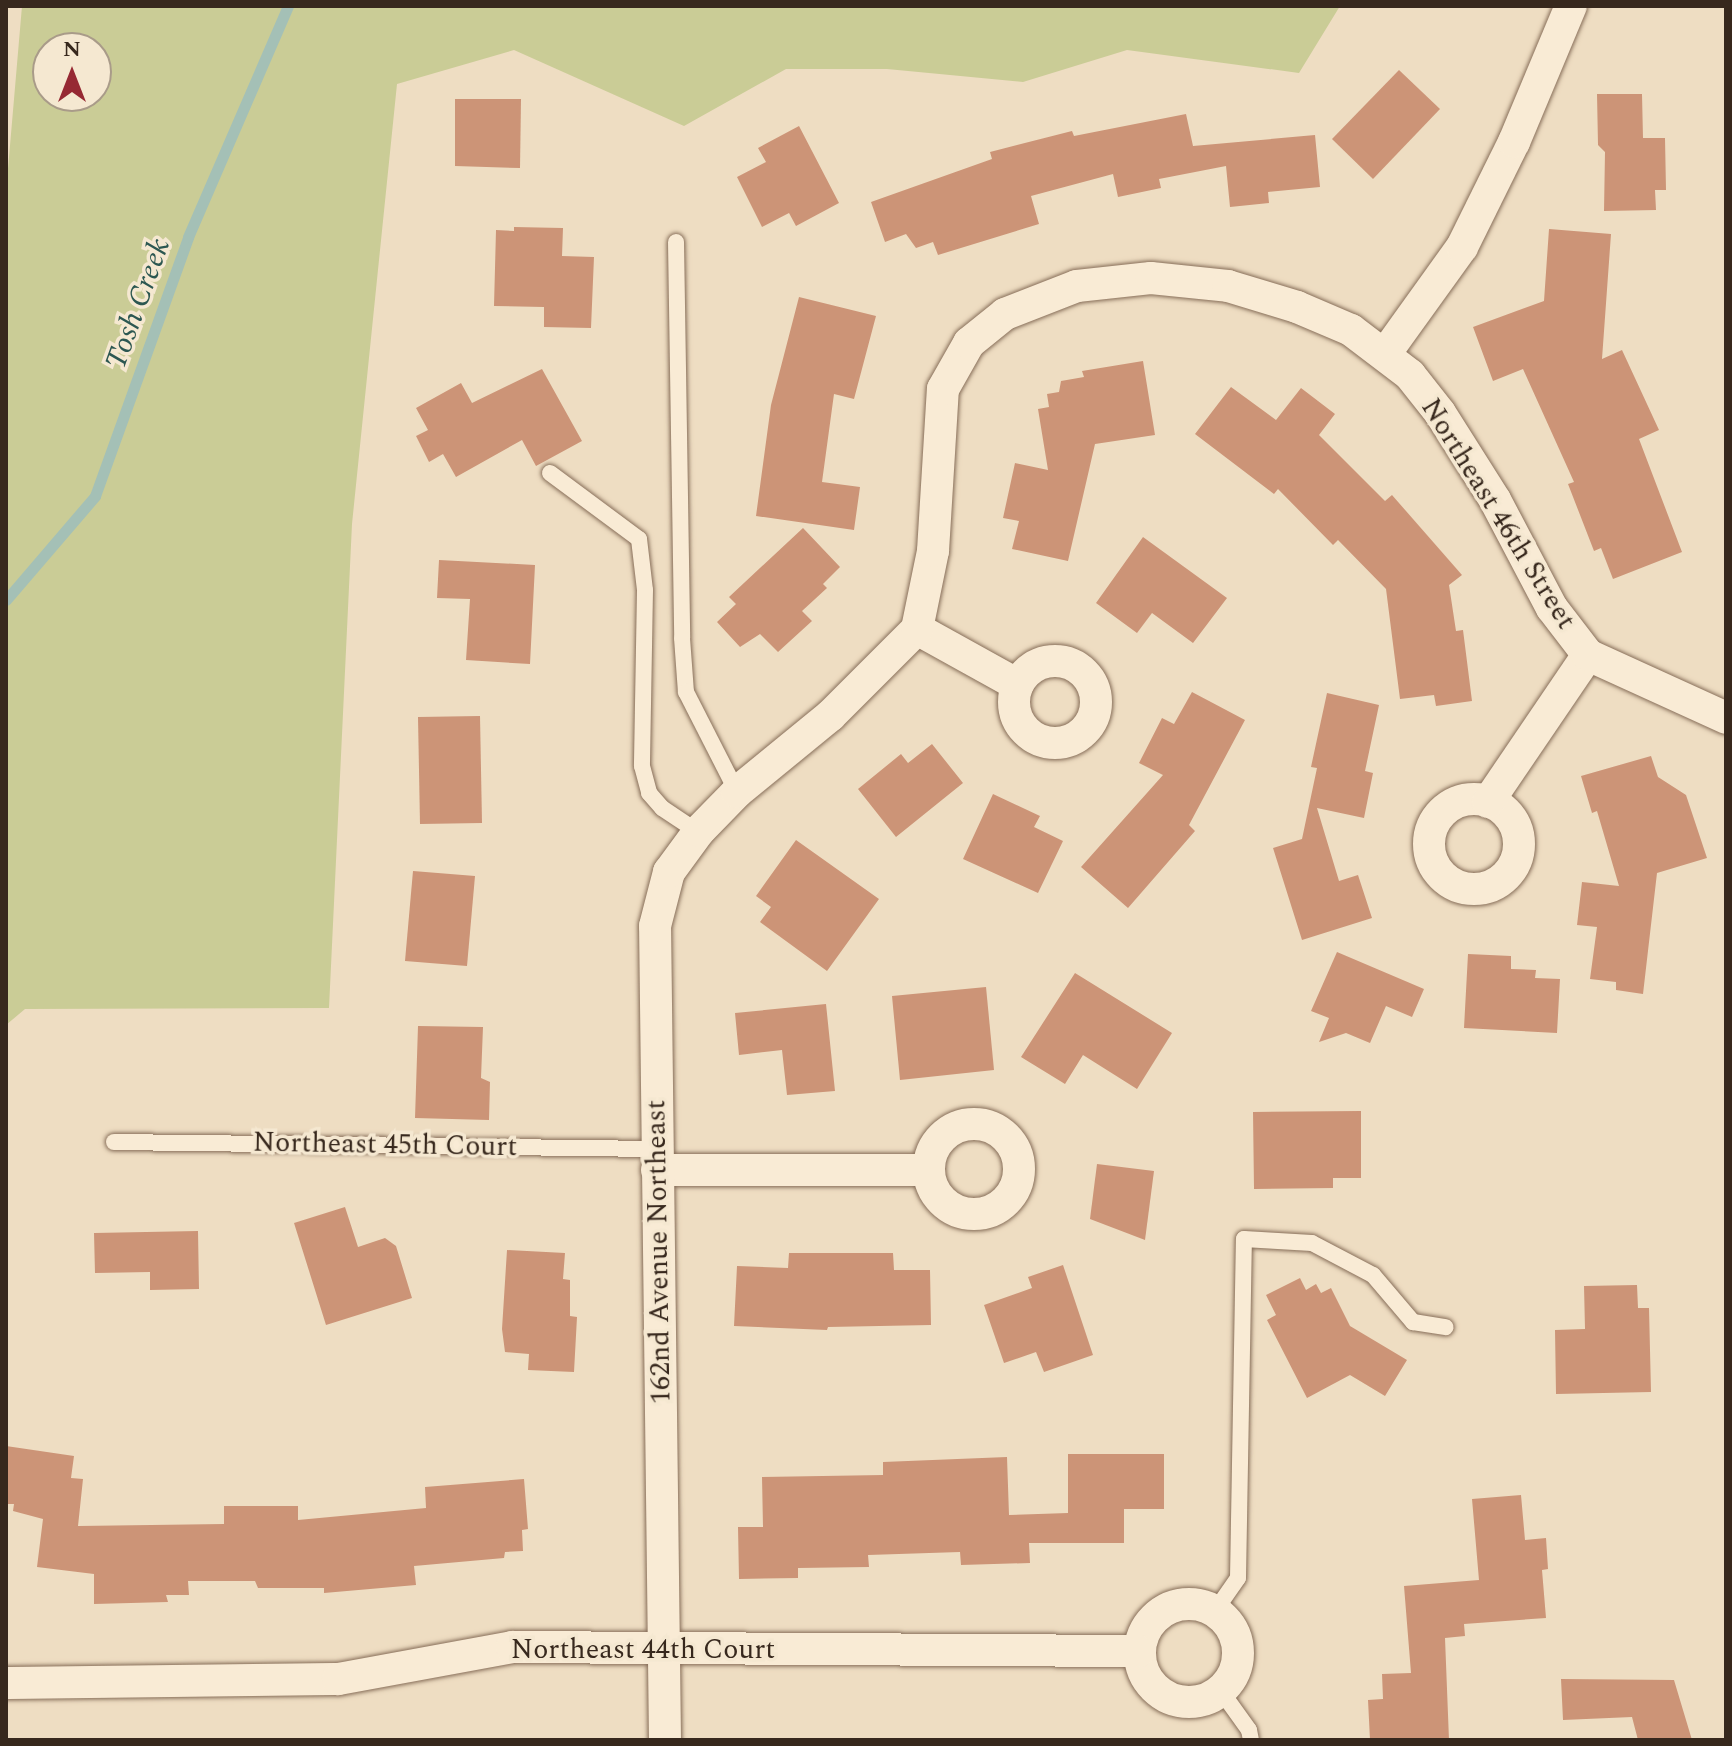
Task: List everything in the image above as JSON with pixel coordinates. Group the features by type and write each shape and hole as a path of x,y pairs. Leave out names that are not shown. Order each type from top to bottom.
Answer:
{"street":[{"path":"1385,354 1462,247 1514,142 1571,6"},
{"name":"Northeast 46th Street","path":"917,629 933,551 943,389 969,343 1005,314 1077,286 1151,278 1228,286 1297,307 1351,330 1410,375 1440,413 1495,500 1552,608 1588,655 1726,718"},
{"path":"737,792 830,716 917,629 1018,685"},
{"path":"1488,802 1588,655"},
{"name":"162nd Avenue Northeast","path":"665,1740 655,926 669,872 698,832 737,792"},
{"name":"Northeast 45th Court","path":"657,1160 929,1170"},
{"path":"1190,1604 1215,1611 1235,1634 1238,1649 1237,1665 1221,1691 1192,1702 1162,1695 1141,1668 1139,1651 1147,1627 1165,1609 1190,1604"},
{"name":"Northeast 44th Court","path":"6,1683 338,1679 512,1647 1139,1651"}],"lane":[{"path":"676,242 682,638 686,692 737,792"},
{"path":"550,473 639,539 645,590 642,766 649,793 662,808 698,832"},
{"name":"Northeast 45th Court","path":"114,1142 657,1160"},
{"path":"1215,1611 1238,1578 1244,1239 1312,1243 1373,1275 1413,1322 1446,1327"},
{"path":"1221,1691 1249,1730 1251,1740"}],"green space":[{"path":"22,6 1340,6 1299,73 1127,50 1023,82 887,69 786,69 684,126 514,50 397,84 352,524 329,1008 25,1009 6,1025 6,192"}],"building":[{"path":"1399,70 1440,109 1373,179 1332,139"},
{"path":"1597,94 1642,94 1643,138 1665,138 1666,190 1655,190 1656,210 1604,211 1605,152 1598,145"},
{"path":"455,99 521,99 520,168 455,166"},
{"path":"1186,114 1193,146 1315,135 1320,187 1268,192 1269,203 1230,207 1226,166 1159,179 1161,188 1118,197 1113,174 1031,196 1039,224 938,255 933,242 916,248 906,234 885,242 871,202 992,159 990,152 1072,131 1074,136"},
{"path":"799,126 839,203 796,226 789,213 762,227 737,177 766,162 758,148"},
{"path":"514,227 563,228 562,256 594,257 591,328 544,327 544,307 494,306 496,230 514,231"},
{"path":"1549,229 1611,234 1602,359 1622,350 1659,430 1639,439 1682,552 1613,579 1601,548 1594,551 1568,484 1574,482 1523,369 1493,381 1473,327 1544,301"},
{"path":"799,297 876,316 854,399 834,394 822,482 860,487 854,530 756,516 771,405"},
{"path":"1143,361 1155,435 1095,444 1068,561 1012,549 1019,521 1003,518 1015,463 1048,470 1038,409 1049,407 1047,394 1059,392 1061,381 1084,377 1082,371"},
{"path":"542,369 582,441 536,466 522,440 456,477 443,454 429,462 416,436 428,430 416,408 461,383 472,403"},
{"path":"1231,387 1276,420 1301,388 1335,414 1319,435 1385,501 1392,495 1462,575 1449,585 1456,631 1463,630 1472,701 1436,706 1434,695 1400,699 1386,589 1338,540 1333,545 1278,489 1274,494 1195,434"},
{"path":"803,528 840,567 823,584 827,588 802,611 812,621 778,652 760,634 740,647 717,622 736,604 729,597"},
{"path":"1143,537 1227,598 1193,643 1152,613 1137,633 1096,603"},
{"path":"439,560 535,565 530,664 466,660 470,599 437,598"},
{"path":"1192,692 1245,720 1189,825 1195,831 1128,908 1081,867 1163,775 1139,763 1162,718 1174,724"},
{"path":"1327,693 1379,705 1365,771 1373,773 1364,818 1317,808 1339,881 1358,875 1372,918 1302,940 1273,848 1302,839 1317,768 1311,767"},
{"path":"480,716 482,823 420,824 418,717"},
{"path":"932,744 963,783 896,837 858,789 901,754 908,763"},
{"path":"1651,756 1658,777 1686,795 1707,858 1657,873 1643,994 1616,990 1616,982 1590,979 1597,927 1577,925 1582,882 1619,886 1597,811 1592,813 1581,776"},
{"path":"993,794 1040,816 1034,827 1063,841 1038,893 963,859"},
{"path":"796,840 879,899 827,971 760,922 771,907 756,896"},
{"path":"413,871 475,876 467,966 405,961"},
{"path":"1337,952 1424,989 1412,1017 1386,1006 1370,1043 1346,1033 1319,1042 1329,1018 1311,1011"},
{"path":"1468,954 1511,956 1511,969 1536,970 1535,978 1560,979 1557,1033 1464,1028"},
{"path":"1075,973 1172,1033 1137,1089 1083,1055 1065,1084 1021,1057"},
{"path":"986,987 994,1070 900,1080 892,996"},
{"path":"826,1004 835,1091 787,1095 782,1050 739,1055 735,1013"},
{"path":"418,1026 483,1027 481,1078 490,1082 489,1120 415,1118"},
{"path":"1361,1111 1361,1178 1333,1178 1333,1188 1254,1189 1253,1112"},
{"path":"1097,1164 1154,1171 1145,1240 1090,1219"},
{"path":"345,1207 358,1247 385,1238 396,1246 412,1298 326,1325 294,1223"},
{"path":"198,1231 199,1289 150,1290 150,1272 95,1273 94,1233"},
{"path":"507,1250 565,1253 563,1279 570,1280 570,1316 577,1317 574,1372 528,1370 529,1354 505,1352 502,1329"},
{"path":"789,1253 893,1253 894,1270 930,1270 931,1325 828,1327 827,1330 734,1326 737,1266 788,1268"},
{"path":"1063,1265 1093,1355 1044,1372 1036,1352 1004,1363 984,1305 1032,1288 1028,1277"},
{"path":"1300,1278 1306,1290 1316,1284 1321,1293 1331,1288 1350,1326 1407,1360 1385,1396 1350,1375 1307,1398 1267,1320 1276,1315 1266,1295"},
{"path":"1637,1285 1638,1308 1649,1308 1651,1392 1556,1394 1555,1330 1585,1329 1584,1286"},
{"path":"6,1446 74,1456 71,1478 83,1479 78,1526 224,1524 224,1506 298,1506 298,1520 426,1508 425,1487 524,1479 528,1529 522,1530 523,1551 505,1552 504,1558 414,1566 416,1585 324,1593 324,1588 258,1588 255,1581 188,1581 189,1595 166,1595 168,1602 94,1604 94,1574 37,1567 43,1519 13,1511 14,1504 6,1504"},
{"path":"1068,1454 1164,1454 1164,1509 1124,1509 1124,1543 1029,1543 1030,1563 961,1565 960,1552 868,1555 869,1567 798,1568 798,1578 739,1579 738,1527 763,1527 762,1477 883,1475 883,1462 1007,1457 1009,1515 1068,1513"},
{"path":"1521,1495 1525,1540 1546,1538 1548,1569 1542,1570 1546,1618 1464,1624 1465,1636 1445,1638 1449,1740 1370,1740 1368,1700 1383,1699 1382,1674 1411,1673 1404,1586 1479,1580 1472,1499"},
{"path":"1561,1679 1674,1680 1692,1740 1638,1740 1632,1717 1563,1720"}],"waterway":[{"name":"Tosh Creek","path":"6,600 95,496 188,237 288,6"}]}
